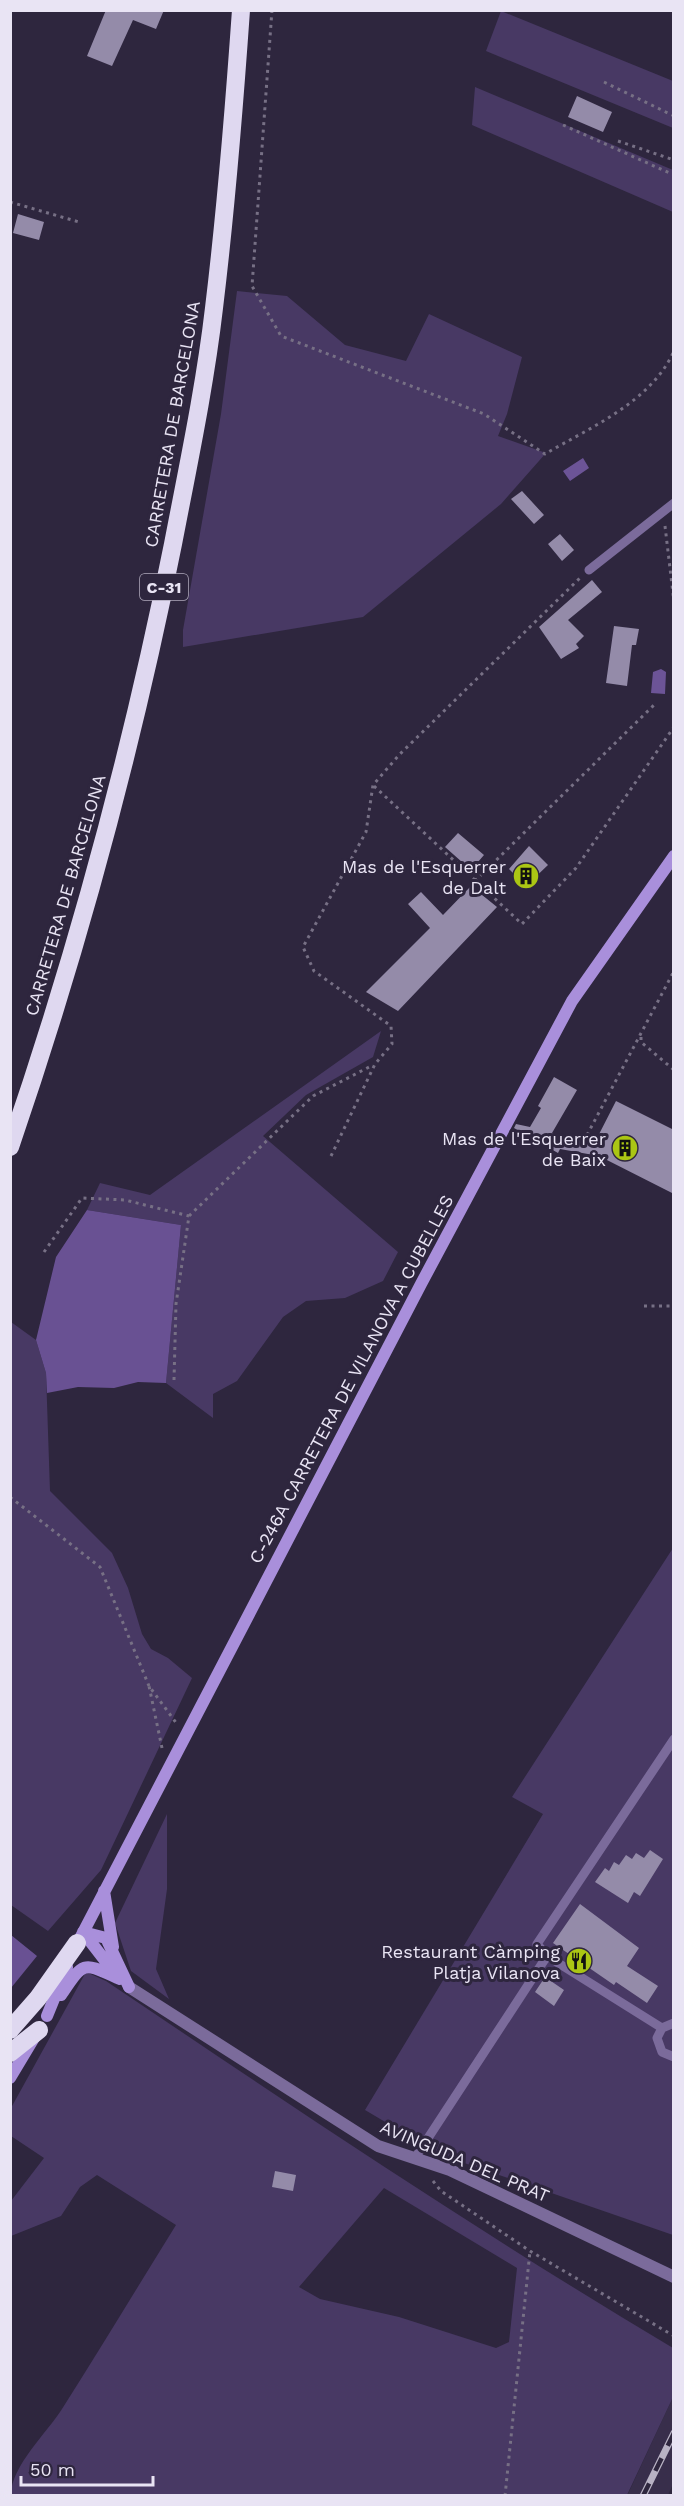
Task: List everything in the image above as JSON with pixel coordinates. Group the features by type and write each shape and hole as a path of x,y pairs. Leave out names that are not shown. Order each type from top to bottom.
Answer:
{"highway":[{"name":"CARRETERA DE BARCELONA","path":"10,1147 91,890 152,648 183,493 214,310 241,10"},
{"path":"10,2030 38,1998 80,1937"},
{"path":"10,2053 43,2023"}],"main road":[{"name":"C-246A CARRETERA DE VILANOVA A CUBELLES","path":"43,2023 80,1937 421,1284 572,1001 674,856"},
{"path":"104,1891 113,1948 124,1983"},
{"path":"80,1937 98,1934 106,1938 113,1948"},
{"path":"80,1937 124,1983"},
{"path":"10,2078 77,1971 87,1966 96,1966 124,1983"}],"street":[{"name":"AVINGUDA DEL PRAT","path":"124,1983 378,2146 450,2170 674,2277"}],"lane":[{"path":"589,570 663,509 674,503"},
{"path":"662,2028 547,1956 537,1944 674,1739"},
{"path":"415,2158 547,1956"},
{"path":"674,2023 662,2028 657,2038 659,2048 668,2056 674,2057"}],"path":[{"path":"272,10 252,286 281,336 484,414 545,454 626,406 665,369 674,351"},
{"path":"604,82 674,116"},
{"path":"563,125 674,175"},
{"path":"618,141 674,160"},
{"path":"10,201 79,222"},
{"path":"663,509 674,602"},
{"path":"331,1156 375,1064 392,1044 391,1026 314,970 303,947 366,832 373,785 399,755 589,570"},
{"path":"475,881 656,703"},
{"path":"373,785 522,924 576,868 674,727"},
{"path":"586,1135 642,1035 674,971"},
{"path":"642,1035 641,1042 674,1070"},
{"path":"174,1380 176,1304 189,1216 313,1096 375,1064"},
{"path":"44,1251 82,1198 125,1200 189,1216"},
{"path":"644,1306 671,1306 674,1303"},
{"path":"10,1497 100,1567 149,1686 167,1771"},
{"path":"149,1686 185,1735"},
{"path":"415,2158 441,2191 530,2251 674,2336"},
{"path":"505,2496 530,2251"}],"shaded area":[{"path":"501,11 673,81 673,128 486,51"},
{"path":"475,87 673,170 673,212 472,125"},
{"path":"237,291 287,296 345,345 406,361 429,314 522,357 507,414 498,436 546,453 501,504 363,617 183,647 183,630 221,414"},
{"path":"583,458 589,468 570,481 563,471"},
{"path":"661,669 666,672 665,694 651,693 653,672"},
{"path":"381,1031 373,1057 306,1095 263,1136 398,1252 383,1281 345,1298 306,1301 283,1317 237,1381 213,1394 213,1418 166,1383 181,1225 87,1210 100,1183 150,1195"},
{"path":"87,1210 181,1225 166,1383 138,1382 114,1388 78,1387 47,1393 46,1373 36,1340 56,1257"},
{"path":"11,1322 36,1340 46,1373 50,1491 112,1553 128,1588 142,1634 151,1649 168,1658 192,1678 101,1870 48,1931 11,1905"},
{"path":"673,1548 673,2235 441,2155 365,2110 543,1814 512,1797"},
{"path":"167,1814 167,1889 156,1969 169,1999 131,1971 115,1923"},
{"path":"11,1935 37,1956 11,1988"},
{"path":"86,1972 106,1981 458,2215 673,2348 673,2397 627,2495 11,2496 12,2485 23,2462 62,2409 176,2225 97,2175 80,2187 61,2216 11,2236 11,2201 44,2158 11,2136 11,2108","holes":["384,2188 517,2268 509,2342 496,2348 399,2317 320,2299 299,2287"]},
{"path":"673,2397 673,2484 668,2495 627,2496"}],"building":[{"path":"106,10 164,10 156,29 133,20 112,66 87,56"},
{"path":"577,96 612,112 603,132 568,117"},
{"path":"18,214 44,222 39,240 13,233"},
{"path":"522,491 544,515 534,524 511,499"},
{"path":"560,534 574,550 562,561 548,544"},
{"path":"592,580 602,592 568,620 584,636 576,644 579,648 561,659 539,627"},
{"path":"614,626 639,629 636,645 632,645 627,686 606,683"},
{"path":"458,833 484,855 471,870 445,847"},
{"name":"Mas de l'Esquerrer de Dalt","path":"529,846 548,865 526,886 509,869"},
{"path":"471,886 497,907 398,1011 366,992 430,928 408,904 421,892 443,915"},
{"name":"Mas de l'Esquerrer de Baix","path":"554,1077 577,1090 552,1133 594,1144 616,1101 674,1130 674,1194 599,1156 560,1149 558,1153 514,1128 516,1124 530,1127 541,1108 538,1106"},
{"path":"650,1850 663,1859 640,1896 634,1892 628,1903 595,1882 605,1868 609,1871 614,1862 619,1865 626,1855 632,1859 636,1853 644,1858"},
{"path":"580,1904 639,1948 627,1966 658,1986 647,2003 616,1982 614,1985 553,1943"},
{"path":"545,1977 564,1990 554,2006 535,1992"},
{"path":"275,2171 296,2175 293,2191 272,2187"}],"railway":[{"path":"643,2496 674,2433"}],"place":[{"name":"Mas de l'Esquerrer de Dalt","path":"526,876"},
{"name":"Mas de l'Esquerrer de Baix","path":"625,1148"},
{"name":"Restaurant Càmping Platja Vilanova","path":"579,1961"}]}
